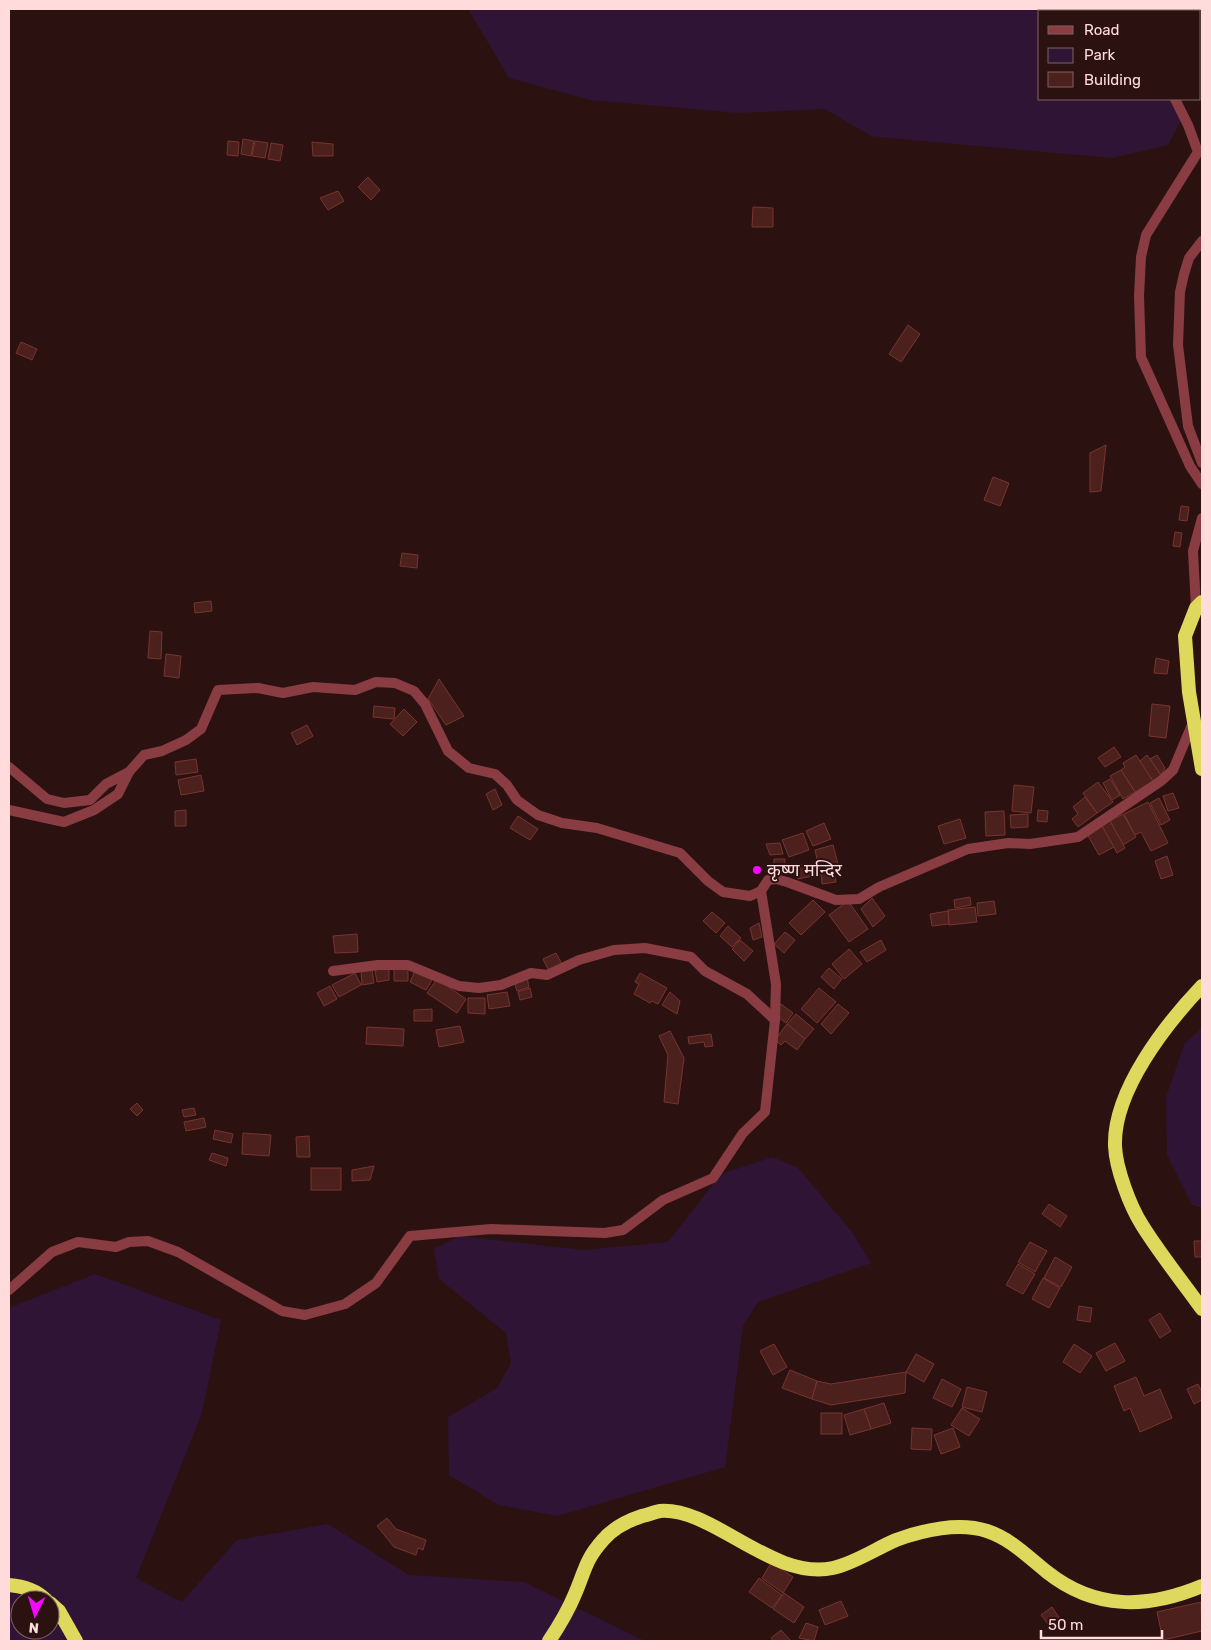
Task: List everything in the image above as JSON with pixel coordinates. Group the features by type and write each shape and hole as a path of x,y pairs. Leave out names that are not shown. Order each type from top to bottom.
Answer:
{"highway":[{"path":"1199,605 1185,636 1189,692 1202,770"},
{"path":"1202,986 1151,1051 1128,1090 1118,1118 1115,1147 1124,1186 1141,1225 1202,1309"},
{"path":"549,1641 576,1593 587,1560 604,1538 626,1521 659,1511 678,1512 698,1520 767,1556 810,1569 833,1568 897,1540 929,1531 962,1526 985,1530 1004,1538 1058,1580 1075,1591 1093,1598 1124,1603 1150,1602 1185,1593 1202,1586"},
{"path":"9,1585 20,1586 30,1590"},
{"path":"60,1614 76,1641"}],"street":[{"path":"1176,100 1188,125 1198,152 1146,235 1141,257 1141,357 1179,442 1202,484"},
{"path":"1202,241 1189,258 1184,274 1180,292 1178,345 1188,426 1202,463"},
{"path":"1199,605 1193,551 1202,518"},
{"path":"9,810 64,822 94,810 118,794 129,772 144,755 162,752 186,740 201,729 218,690 258,688 283,693 313,687 355,690 376,682 395,683 414,691 426,704 448,751 469,768 495,774 507,785 517,800 538,815 562,823 597,828 680,853 708,881 723,892 750,896 760,891 768,880 776,879 836,900 859,899 879,888 968,849 1008,843 1030,844 1078,837 1161,781 1173,770 1194,719"},
{"path":"9,767 47,799 64,803 90,800 106,784 129,772"},
{"path":"9,1290 52,1252 78,1242 116,1247 129,1242 148,1241 178,1252 282,1311 305,1315 345,1304 376,1283 410,1236 490,1229 605,1233 623,1230 663,1200 713,1178 743,1133 765,1112 775,1020 776,984 760,891"},
{"path":"333,971 378,965 408,965 459,986 479,988 501,985 531,973 547,976 579,960 614,950 646,948 691,958 705,971 747,994 775,1020"}],"green space":[{"path":"468,9 1107,9 1038,10 1038,100 1175,100 1182,119 1168,145 1112,158 871,136 825,109 738,113 591,100 509,78"},
{"path":"1202,1028 1202,1208 1192,1205 1167,1155 1166,1097 1185,1043"},
{"path":"773,1157 798,1168 852,1232 871,1263 758,1302 743,1326 725,1467 557,1516 499,1505 449,1475 448,1417 497,1388 511,1363 506,1333 439,1279 434,1249 459,1236 584,1250 668,1242 721,1174"},
{"path":"95,1274 221,1320 202,1413 136,1578 182,1602 237,1540 328,1524 409,1575 524,1582 645,1641 9,1641 9,1308"}],"building":[{"path":"243,139 254,141 251,156 241,154"},
{"path":"228,141 239,142 238,156 227,155"},
{"path":"255,141 268,143 265,158 252,156"},
{"path":"312,142 333,144 333,156 313,156"},
{"path":"271,143 283,145 280,161 268,159"},
{"path":"368,177 380,190 371,200 358,187"},
{"path":"338,191 344,201 328,210 320,198"},
{"path":"753,207 773,208 773,227 752,227"},
{"path":"908,325 920,334 901,362 889,354"},
{"path":"21,342 37,349 32,360 16,353"},
{"path":"1106,445 1101,491 1090,492 1090,453"},
{"path":"993,477 1009,483 1000,506 984,500"},
{"path":"1181,506 1189,507 1187,521 1179,520"},
{"path":"1175,532 1182,533 1180,547 1173,546"},
{"path":"402,553 418,555 417,568 400,566"},
{"path":"211,601 212,611 195,613 194,603"},
{"path":"150,631 162,632 161,659 148,658"},
{"path":"166,654 181,656 179,678 164,676"},
{"path":"1156,658 1169,661 1167,674 1154,673"},
{"path":"439,679 464,716 446,725 428,699"},
{"path":"1152,704 1170,706 1166,738 1149,736"},
{"path":"374,706 395,708 394,719 373,717"},
{"path":"404,709 417,722 403,736 390,724"},
{"path":"307,725 313,736 297,745 291,733"},
{"path":"1114,747 1121,757 1105,767 1098,758"},
{"path":"1136,755 1153,781 1135,792 1121,770 1125,767 1123,763"},
{"path":"1147,755 1161,775 1153,781 1140,761"},
{"path":"1157,755 1165,768 1161,775 1150,759"},
{"path":"196,759 198,772 176,775 175,762"},
{"path":"1121,770 1135,792 1123,799 1110,776"},
{"path":"201,775 204,791 181,795 178,780"},
{"path":"1110,779 1120,795 1112,800 1103,783"},
{"path":"1098,782 1113,802 1097,813 1083,793"},
{"path":"1014,785 1034,787 1031,813 1012,811"},
{"path":"495,789 502,805 493,810 486,794"},
{"path":"1173,793 1179,808 1168,811 1163,796"},
{"path":"1085,797 1097,813 1078,827 1072,819 1078,814 1073,807"},
{"path":"1159,798 1170,820 1161,825 1150,803"},
{"path":"1148,802 1168,843 1151,851 1141,832 1135,835 1124,814"},
{"path":"186,810 186,826 175,826 175,811"},
{"path":"1038,810 1048,811 1047,822 1037,821"},
{"path":"1004,811 1005,835 986,836 985,812"},
{"path":"1028,814 1028,827 1011,828 1010,815"},
{"path":"1123,814 1136,837 1123,845 1110,821"},
{"path":"518,816 538,829 530,840 510,828"},
{"path":"960,819 966,838 944,844 938,826"},
{"path":"1110,821 1125,848 1117,853 1102,826"},
{"path":"824,823 831,839 813,846 806,831"},
{"path":"1102,826 1114,847 1099,855 1087,834"},
{"path":"803,833 809,850 789,857 782,840"},
{"path":"780,843 783,854 770,855 766,844"},
{"path":"833,845 839,868 820,872 815,850"},
{"path":"1167,856 1173,875 1161,879 1155,861"},
{"path":"774,859 785,859 784,868 774,867"},
{"path":"815,863 817,875 798,879 796,866"},
{"path":"834,871 836,882 822,884 821,873"},
{"path":"970,897 971,905 955,908 954,900"},
{"path":"872,898 885,916 873,927 861,909"},
{"path":"813,900 825,912 801,935 789,923"},
{"path":"848,901 868,929 849,942 829,915"},
{"path":"994,901 996,914 978,916 977,903"},
{"path":"975,907 977,922 949,925 948,910"},
{"path":"948,911 949,924 932,926 930,914"},
{"path":"712,912 725,923 716,933 703,921"},
{"path":"759,923 762,937 753,940 750,928"},
{"path":"728,926 741,938 732,947 720,936"},
{"path":"785,932 795,940 784,953 774,944"},
{"path":"357,934 358,952 335,953 333,936"},
{"path":"740,940 753,951 744,961 732,949"},
{"path":"881,940 886,950 867,962 860,952"},
{"path":"849,949 862,964 844,979 832,964"},
{"path":"556,953 562,964 549,971 543,959"},
{"path":"389,968 389,980 377,982 375,970"},
{"path":"408,968 408,981 394,981 394,969"},
{"path":"829,968 842,979 834,989 821,977"},
{"path":"372,969 374,983 362,985 361,971"},
{"path":"415,971 432,980 426,990 410,982"},
{"path":"355,973 361,985 339,997 332,985"},
{"path":"640,973 667,988 658,1004 652,1001 650,1003 634,994 639,984 635,982"},
{"path":"527,978 529,987 517,991 514,981"},
{"path":"437,979 466,999 457,1013 427,993"},
{"path":"330,986 337,999 324,1006 317,993"},
{"path":"530,988 532,997 520,1000 518,992"},
{"path":"819,988 836,1002 817,1023 801,1009"},
{"path":"507,992 510,1006 489,1009 487,995"},
{"path":"670,992 680,1001 677,1014 662,1005"},
{"path":"468,998 485,998 485,1014 468,1013"},
{"path":"781,1004 793,1013 786,1023 774,1014"},
{"path":"838,1004 849,1013 831,1034 821,1024"},
{"path":"432,1009 432,1021 414,1021 414,1010"},
{"path":"796,1014 814,1029 805,1039 787,1024"},
{"path":"787,1024 805,1039 797,1050 785,1041 781,1045 775,1040"},
{"path":"460,1026 464,1042 439,1047 436,1030"},
{"path":"367,1027 404,1029 403,1046 366,1044"},
{"path":"670,1031 684,1058 678,1104 664,1102 668,1055 659,1036"},
{"path":"711,1034 713,1046 705,1047 704,1042 689,1044 688,1037"},
{"path":"137,1103 143,1110 137,1116 130,1109"},
{"path":"194,1108 196,1115 184,1117 182,1110"},
{"path":"204,1118 206,1127 186,1131 184,1122"},
{"path":"215,1130 233,1134 231,1143 213,1139"},
{"path":"243,1133 271,1135 269,1156 242,1154"},
{"path":"309,1136 310,1157 297,1157 296,1137"},
{"path":"212,1153 228,1158 226,1166 209,1160"},
{"path":"374,1166 370,1180 352,1181 352,1170"},
{"path":"311,1168 341,1168 341,1190 311,1190"},
{"path":"1049,1204 1067,1216 1060,1227 1042,1214"},
{"path":"1194,1241 1202,1241 1202,1257 1195,1257"},
{"path":"1030,1242 1047,1251 1035,1272 1018,1262"},
{"path":"1055,1257 1072,1267 1061,1287 1044,1278"},
{"path":"1018,1264 1035,1274 1023,1294 1006,1285"},
{"path":"1043,1278 1060,1288 1049,1308 1032,1299"},
{"path":"1079,1306 1092,1308 1090,1322 1077,1320"},
{"path":"1160,1313 1171,1331 1160,1338 1149,1320"},
{"path":"1115,1343 1125,1361 1106,1371 1096,1353"},
{"path":"774,1344 787,1367 773,1375 760,1351"},
{"path":"1074,1344 1092,1356 1080,1373 1063,1362"},
{"path":"916,1354 934,1364 924,1382 906,1372"},
{"path":"790,1370 817,1381 812,1399 782,1388"},
{"path":"906,1372 905,1393 831,1405 812,1399 817,1381 831,1384"},
{"path":"1136,1377 1144,1396 1160,1389 1172,1418 1140,1432 1130,1408 1124,1411 1114,1386"},
{"path":"942,1379 961,1389 952,1407 933,1398"},
{"path":"1198,1384 1202,1392 1202,1400 1194,1404 1187,1389"},
{"path":"967,1387 987,1392 982,1412 962,1407"},
{"path":"884,1403 891,1423 871,1429 864,1409"},
{"path":"962,1408 980,1419 969,1436 951,1425"},
{"path":"864,1409 871,1429 850,1435 844,1415"},
{"path":"821,1413 842,1413 842,1434 821,1434"},
{"path":"912,1428 932,1429 931,1450 911,1449"},
{"path":"953,1428 960,1447 941,1454 934,1435"},
{"path":"387,1518 396,1529 426,1540 423,1550 418,1548 416,1555 394,1547 377,1526"},
{"path":"771,1563 793,1577 783,1593 762,1578"},
{"path":"759,1578 782,1595 772,1608 749,1592"},
{"path":"784,1593 804,1607 794,1623 773,1609"},
{"path":"841,1601 848,1616 825,1625 819,1610"},
{"path":"1201,1602 1202,1631 1163,1640 1157,1612"},
{"path":"1052,1607 1062,1622 1052,1629 1041,1615"},
{"path":"806,1623 818,1627 814,1641 799,1638"},
{"path":"781,1630 791,1641 773,1641 771,1638"}],"place":[{"name":"कृष्ण मन्दिर","path":"757,870"}]}
